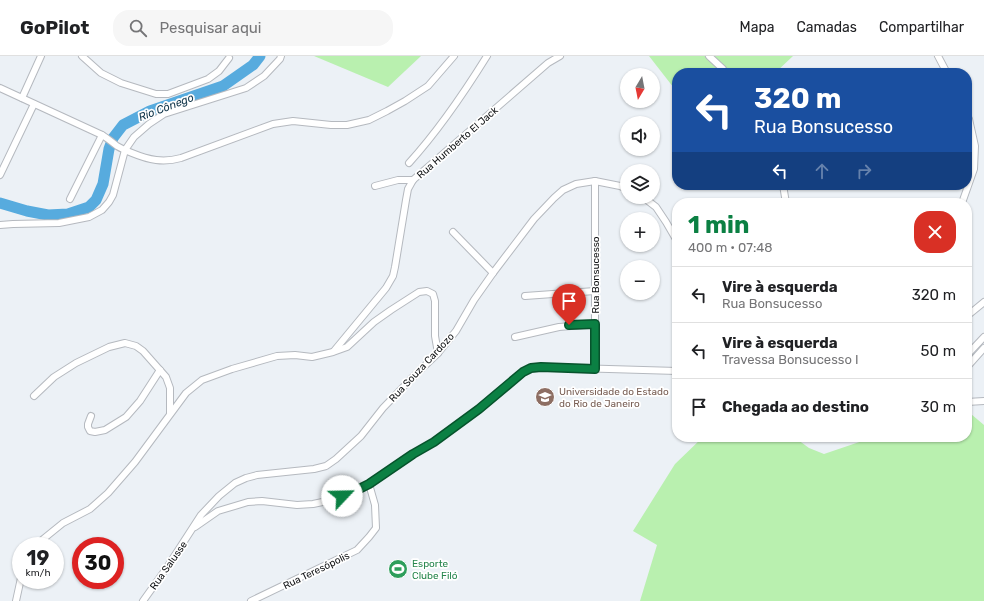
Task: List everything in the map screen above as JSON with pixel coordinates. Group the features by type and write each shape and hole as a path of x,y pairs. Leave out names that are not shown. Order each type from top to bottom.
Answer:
{"street":[{"path":"22,98 41,56"},
{"path":"82,56 101,73 121,83 156,94 168,94 208,79 219,71 229,58"},
{"path":"0,225 59,223 89,217 102,210 113,195 125,150 134,137 148,124 164,114 246,88 264,76 281,56"},
{"path":"0,88 102,134 118,147 125,150 145,158 171,161 273,124 293,121 347,125 369,120 405,101 428,86 454,56"},
{"path":"409,163 423,148 447,117 487,56"},
{"name":"Rua Humberto El Jack","path":"333,352 386,288 393,276 408,189 413,180 548,63 560,56"},
{"path":"709,56 722,68"},
{"path":"938,56 944,68"},
{"path":"0,175 34,104"},
{"path":"972,132 975,146 974,169 972,175"},
{"path":"70,199 102,134"},
{"path":"375,186 398,180 413,180"},
{"name":"Rua Souza Cardozo","path":"192,529 201,515 219,496 235,483 257,475 314,470 326,466 336,459 361,436 383,408 438,353 456,331 474,300 493,273 534,219 554,198 563,190 576,184 595,182 620,186"},
{"name":"Rua Bonsucesso","path":"595,182 595,369"},
{"path":"652,204 656,207 672,232"},
{"path":"454,232 493,273"},
{"path":"46,537 59,526 90,509 108,493 135,462 186,393 202,380 232,368 277,356 312,357 347,347 374,322 391,310 419,292 427,291 433,294 435,301 435,336 438,353"},
{"path":"525,296 596,291"},
{"path":"972,312 984,302"},
{"path":"515,337 569,325 595,324"},
{"path":"972,350 984,337"},
{"path":"34,396 54,377 70,366 109,347 125,343 136,346 143,351 166,377 170,388 170,413"},
{"path":"972,361 984,348"},
{"path":"192,529 218,511 248,502 262,501 297,505 313,504 332,500 351,493 369,484 413,454 434,442 479,409 523,372 531,368 541,367 672,371"},
{"path":"91,416 88,427 90,431 95,432 105,430 126,418 140,401 160,370"},
{"path":"972,402 984,402"},
{"name":"Rua Teresópolis","path":"251,601 357,550 376,528 375,505 369,484"},
{"name":"Rua Salusse","path":"143,601 192,529"},
{"path":"16,601 19,589"}],"green space":[{"path":"314,56 421,56 388,87"},
{"path":"649,56 793,56 780,68 672,68 672,86 660,70 660,68 658,68"},
{"path":"972,415 984,425 984,601 640,601 657,545 633,531 675,464 698,442 801,442 809,448 824,454 859,442 972,442"}],"waterway":[{"name":"Rio Cônego","path":"0,203 27,211 48,215 68,214 89,207 96,200 103,184 109,149 113,138 123,125 150,111 223,86 253,65 260,56"}],"place":[{"name":"Universidade do Estado do Rio de Janeiro","path":"545,397"},
{"name":"Esporte Clube Filó","path":"398,569"}],"route":[{"path":"342,496 369,484 413,454 434,442 479,409 523,372 531,368 541,367 595,369 595,324 569,325"}]}
